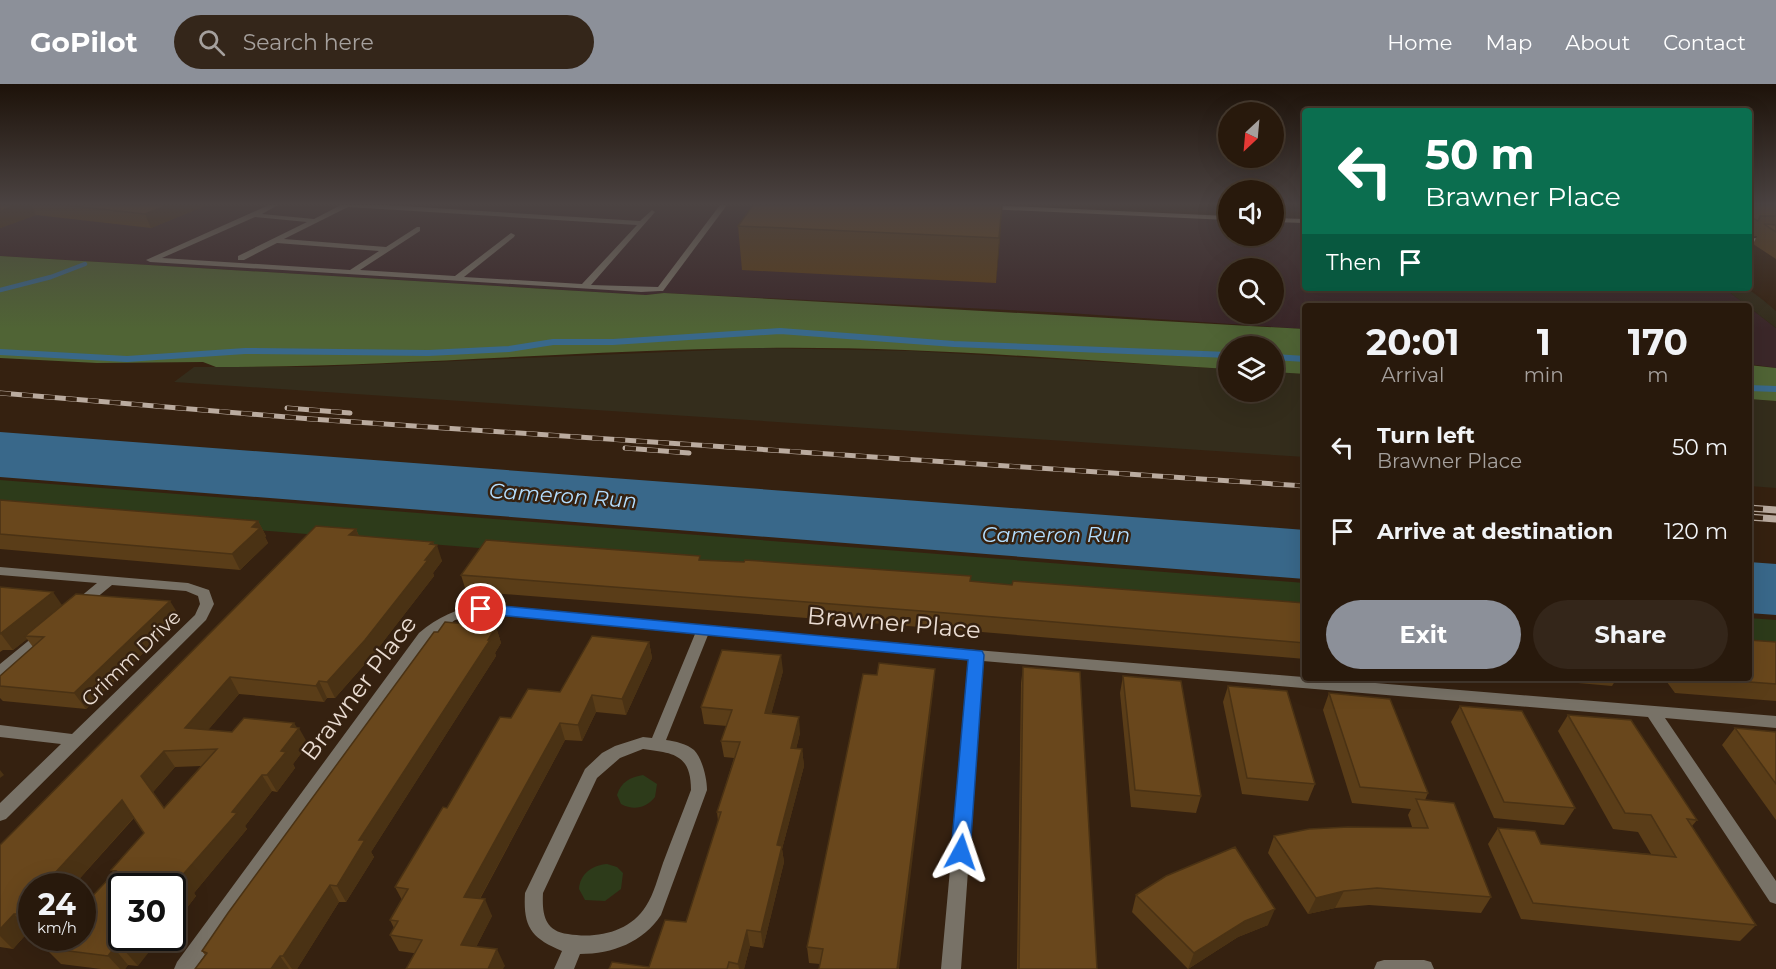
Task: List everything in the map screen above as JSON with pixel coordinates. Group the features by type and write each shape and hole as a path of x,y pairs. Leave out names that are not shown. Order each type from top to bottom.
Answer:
{"street":[{"path":"182,246 150,260 584,287 660,289 693,246"},
{"path":"241,258 264,246"},
{"path":"349,246 387,249"},
{"path":"351,273 391,246"},
{"path":"457,279 497,246"},
{"path":"584,287 622,246"},
{"name":"Grimm Drive","path":"0,571 188,587 204,593 207,604 201,617 0,814"},
{"path":"72,611 108,580"},
{"name":"Brawner Place","path":"184,969 424,636 437,624 459,612 481,609 976,655 1776,722"},
{"path":"0,672 54,626"},
{"path":"657,744 703,630"},
{"path":"951,969 976,655"},
{"path":"1653,712 1776,896"},
{"path":"0,731 75,740"},
{"path":"657,744 674,747 688,754 695,764 699,790 656,909 646,922 625,936 596,945 574,946 544,932 537,925 532,906 534,893 591,774 600,763 628,746 657,744"},
{"path":"564,969 574,946"},
{"path":"1384,969 1424,969"}],"shaded area":[{"path":"0,246 1302,246 1302,291 1728,291 1744,303 1302,303 1302,329 1231,324 1284,324 1284,258 1218,258 1218,323 1068,313 664,293 646,295 0,256"},
{"path":"1728,291 1751,291 1763,300 1776,311 1776,328 1752,310 1752,303 1744,303"},
{"path":"1752,309 1776,328 1776,368 1752,364"},
{"path":"762,348 912,351 1218,368 1218,402 1284,402 1284,373 1302,374 1302,457 174,382 194,367 312,367"},
{"path":"1752,399 1776,401 1776,488 1752,486"}],"green space":[{"path":"0,256 646,295 664,293 1302,329 1302,374 1284,373 1284,336 1218,336 1218,368 995,354 819,348 693,349 284,366 216,367 203,362 97,363 0,358"},
{"path":"1752,365 1776,368 1776,401 1752,399"},
{"path":"0,480 1302,583 1302,615 0,509"},
{"path":"1752,618 1776,620 1776,654 1752,652"},
{"path":"643,775 657,784 655,797 648,804 640,807 621,804 617,795 624,783"},
{"path":"607,864 617,867 623,873 621,889 605,901 585,900 579,889 584,875 596,866"}],"water":[{"name":"Cameron Run","path":"0,432 1302,530 1302,579 0,477"},
{"path":"1752,562 1776,564 1776,615 1752,613"}],"building":[{"path":"0,500 258,521 252,527 260,528 232,554 0,534"},
{"path":"316,526 356,529 349,535 433,542 430,544 437,545 425,560 428,560 365,640 327,682 319,681 316,686 230,677 185,728 232,732 244,718 294,723 291,727 299,728 281,751 286,752 267,775 262,775 232,812 237,813 184,873 114,873 116,871 111,870 144,833 122,800 55,873 18,873 18,914 14,914 0,929 0,845","holes":["217,749 164,808 141,776 164,751"]},
{"path":"486,540 700,556 699,560 744,562 745,560 971,576 970,581 1012,585 1013,581 1302,603 1302,643 934,612 461,575"},
{"path":"0,587 53,592 0,634"},
{"path":"76,594 170,601 74,693 0,686 0,676 44,637 25,636"},
{"path":"445,622 496,627 488,640 490,640 359,840 365,840 337,886 330,885 283,956 280,956 271,969 195,969 207,953 202,951 228,913 434,632 438,632"},
{"path":"592,636 649,642 622,699 592,695 578,725 560,723 464,897 485,899 461,945 497,949 488,969 406,969 422,940 390,935 398,921 390,920 408,889 395,887 443,807 447,808 500,717 511,718 528,689 560,692"},
{"path":"1752,640 1776,642 1776,684 1736,681 1752,681"},
{"path":"722,650 781,655 765,713 799,717 791,748 802,749 777,845 782,846 761,932 747,930 738,964 729,962 727,969 609,969 612,962 649,967 665,920 686,922 721,812 717,812 740,742 721,741 732,710 701,707"},
{"path":"879,663 935,669 897,969 819,969 823,949 807,947 863,674 877,675"},
{"path":"1023,667 1080,672 1097,969 1019,969"},
{"path":"1123,676 1181,681 1201,796 1135,790"},
{"path":"1228,686 1287,691 1315,784 1247,778"},
{"path":"1329,693 1390,699 1428,793 1360,787"},
{"path":"1460,706 1522,711 1575,808 1504,802"},
{"path":"1568,715 1631,720 1697,820 1687,819 1756,925 1533,903 1498,828 1535,831 1541,844 1676,857 1651,815 1625,813"},
{"path":"1735,728 1776,732 1776,784"},
{"path":"1416,799 1454,803 1491,897 1377,888 1344,891 1316,898 1274,836 1309,829 1428,828"},
{"path":"1235,847 1275,909 1245,921 1194,953 1136,895 1166,876"},
{"path":"108,879 108,951 112,951 108,956 69,951 96,951 96,892"}],"waterway":[{"path":"0,290 51,277 85,264"},
{"path":"0,352 127,359 245,351 428,353 509,349 553,342 613,342 780,331 954,344 1218,355"},
{"path":"1284,358 1302,359"},
{"path":"1752,388 1776,389"}],"railway":[{"path":"0,393 311,419 1302,486"},
{"path":"287,408 350,413"},
{"path":"625,448 689,453"},
{"path":"1752,508 1776,510"},
{"path":"1752,517 1776,519"}],"route":[{"path":"481,609 976,655 961,852"}]}
